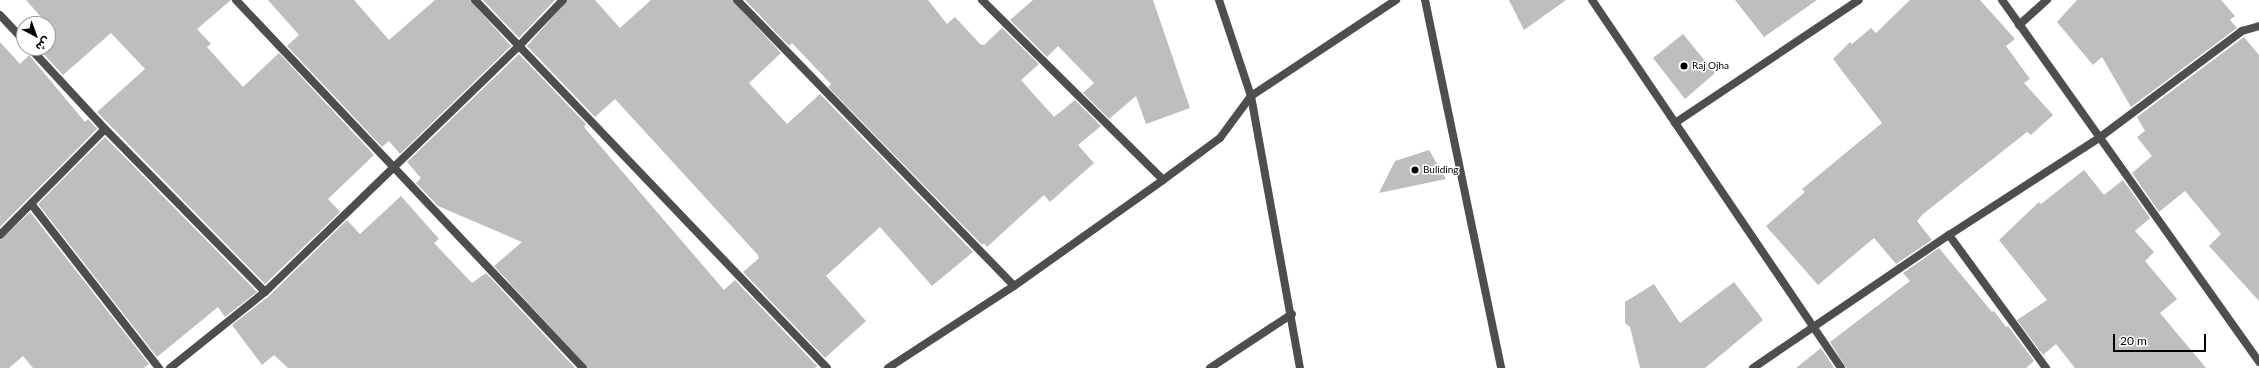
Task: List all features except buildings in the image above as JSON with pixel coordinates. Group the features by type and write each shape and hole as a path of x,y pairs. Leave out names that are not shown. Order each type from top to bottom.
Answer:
{"street":[{"path":"236,0 583,368"},
{"path":"475,0 518,47 827,368"},
{"path":"170,368 265,292 518,47 563,0"},
{"path":"737,0 1014,286"},
{"path":"982,0 1163,180"},
{"path":"1219,0 1251,96 1292,314 1300,368"},
{"path":"888,368 1014,286 1163,180 1220,138 1251,96 1396,0"},
{"path":"1425,0 1500,368"},
{"path":"1592,0 1841,368"},
{"path":"1675,123 1859,0"},
{"path":"2002,0 2098,138 2259,362"},
{"path":"2018,25 2047,0"},
{"path":"0,15 16,32"},
{"path":"1753,368 1949,235 2098,138 2242,32 2259,26"},
{"path":"37,56 105,129 265,292"},
{"path":"0,235 32,205 105,129"},
{"path":"32,205 159,368"},
{"path":"1949,235 2046,368"},
{"path":"1210,368 1292,314"}],"place":[{"name":"Raj Ojha","path":"1684,66"},
{"name":"Buliding","path":"1415,170"}]}
